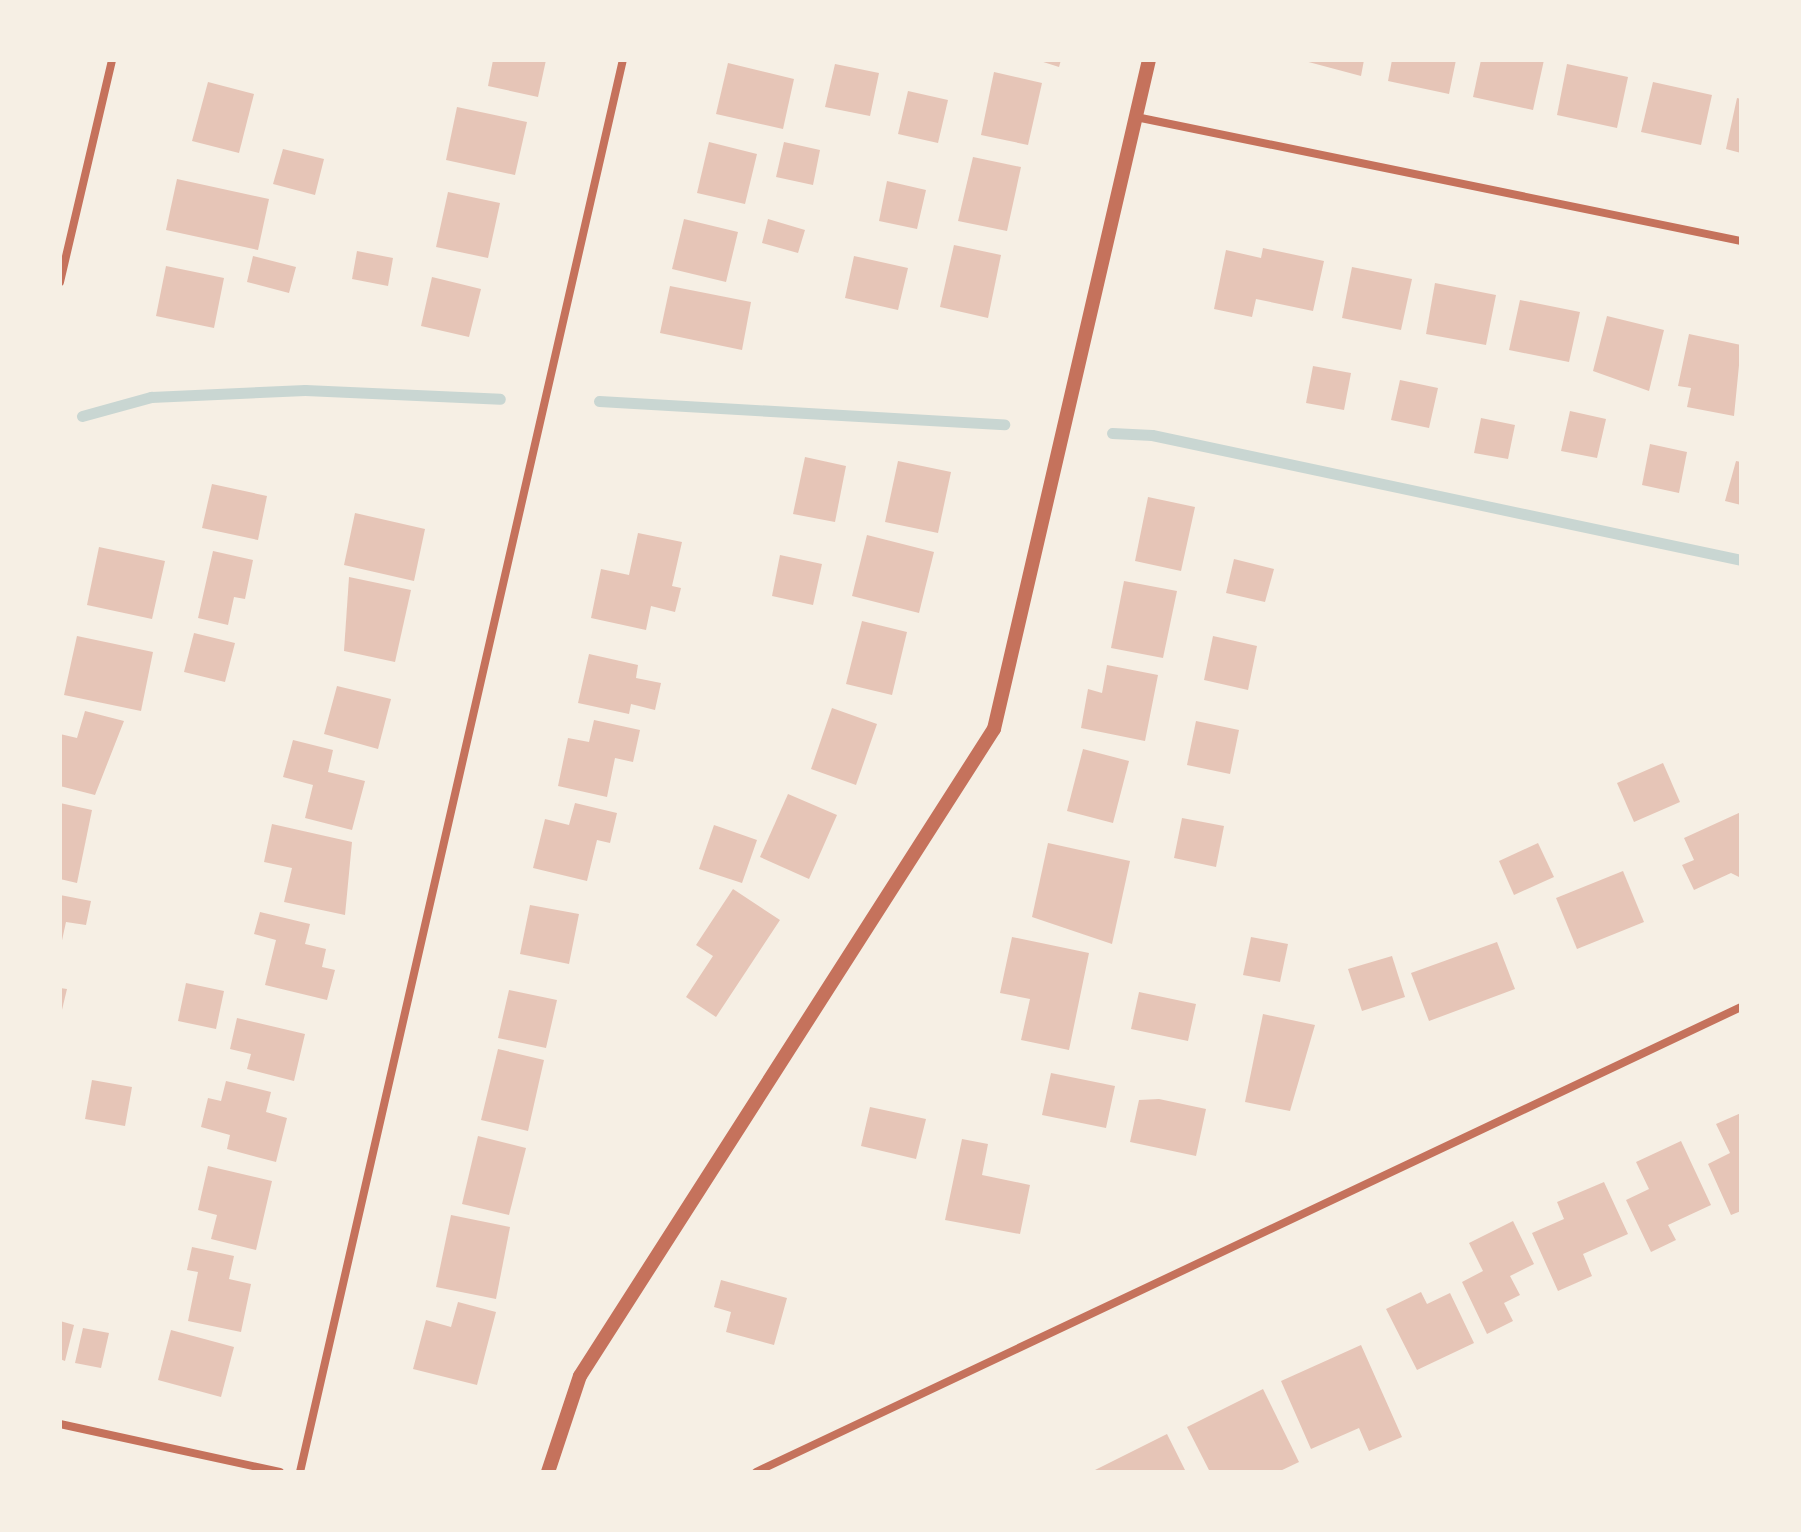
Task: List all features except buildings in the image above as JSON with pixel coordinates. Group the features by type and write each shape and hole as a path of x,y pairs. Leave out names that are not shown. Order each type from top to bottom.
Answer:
{"street":[{"path":"60,282 112,60"},
{"path":"300,1472 623,60"},
{"path":"548,1472 580,1376 994,729 1149,60"},
{"path":"1136,117 1741,241"},
{"path":"756,1472 1741,1007"},
{"path":"60,1424 280,1472"}],"waterway":[{"path":"82,416 151,397 305,390 500,399"},
{"path":"599,401 1004,424"},
{"path":"1112,433 1152,435 1741,560"}]}
